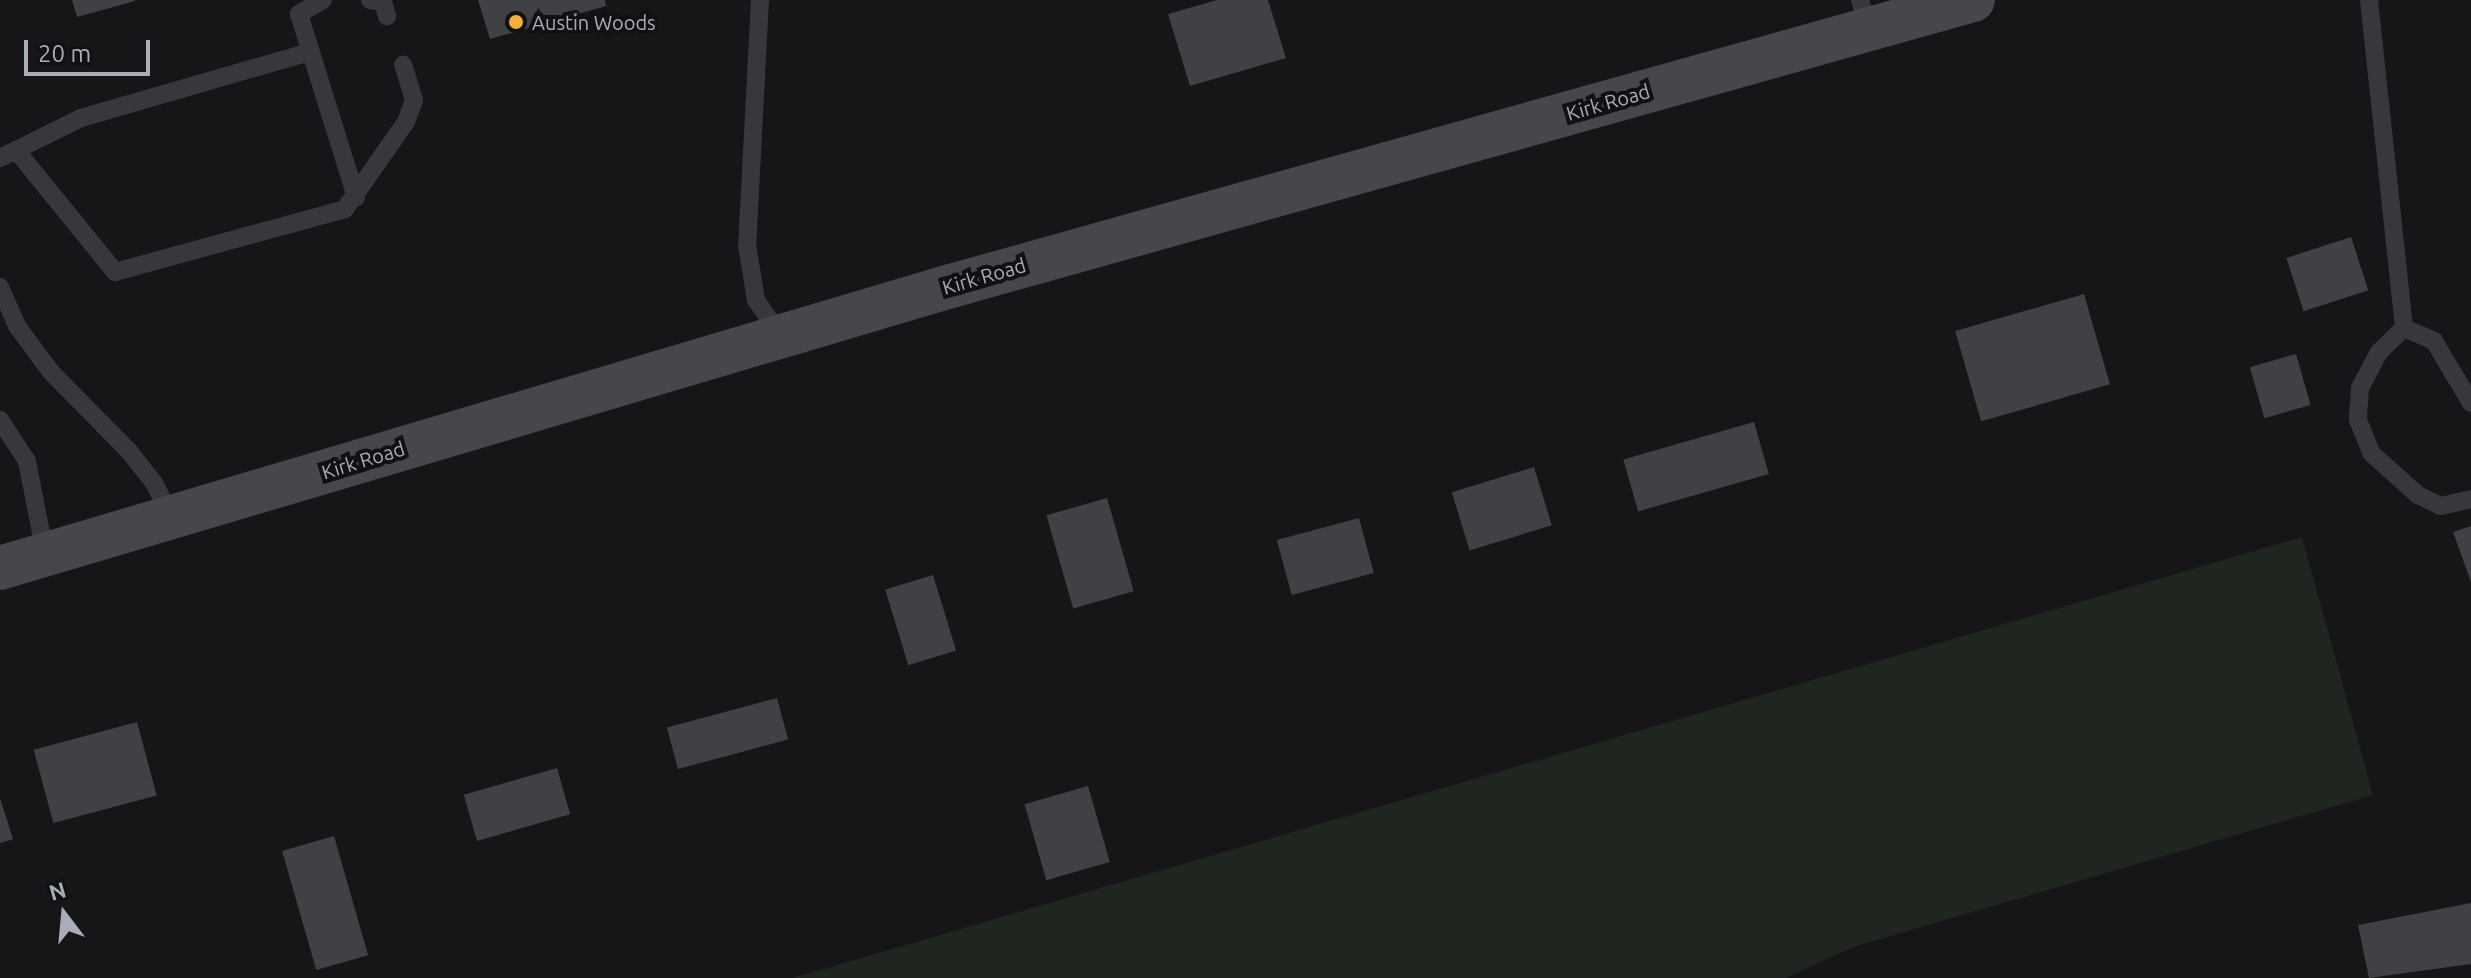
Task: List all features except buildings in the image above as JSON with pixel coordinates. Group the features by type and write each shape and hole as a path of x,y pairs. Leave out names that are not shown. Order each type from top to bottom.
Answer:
{"street":[{"name":"Kirk Road","path":"0,568 1864,14 1973,0"}],"lane":[{"path":"323,0 299,14 356,197"},
{"path":"370,0 383,2 387,16"},
{"path":"760,0 747,245 756,300 780,335"},
{"path":"2369,0 2404,328"},
{"path":"309,52 81,118 8,154 115,272 345,209 406,122 414,100 403,65"},
{"path":"0,287 26,338 51,372 128,450 154,483 171,517"},
{"path":"2404,328 2434,341 2471,403"},
{"path":"2404,328 2379,352 2360,388 2358,420 2366,442 2371,453 2418,495 2441,506 2471,499"},
{"path":"0,420 27,461 45,554"}],"shaded area":[{"path":"2302,537 2373,795 1853,947 1786,978 793,978"}],"place":[{"name":"Austin Woods","path":"516,22"}]}
